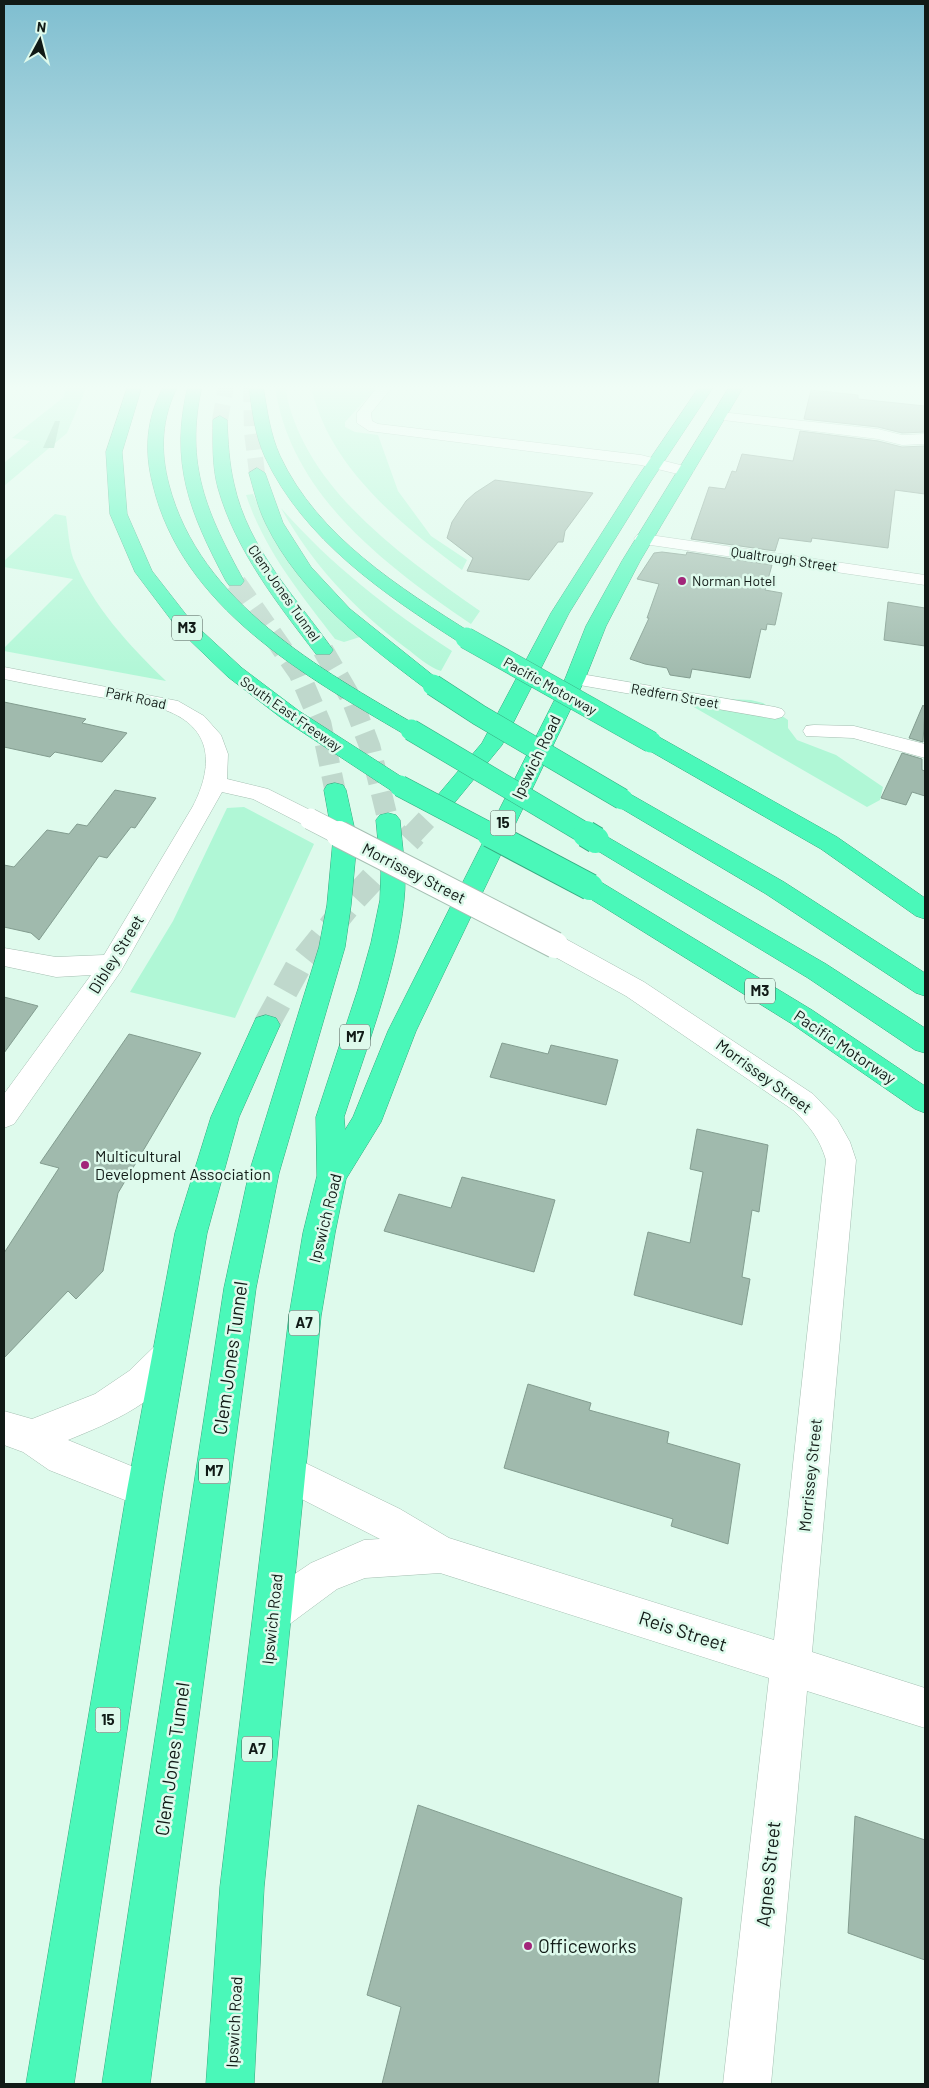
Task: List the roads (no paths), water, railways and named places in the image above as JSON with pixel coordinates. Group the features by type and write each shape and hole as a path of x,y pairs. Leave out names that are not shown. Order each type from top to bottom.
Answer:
{"highway":[{"name":"South East Freeway","path":"115,483 119,515 145,575 190,631 255,691 315,734 400,786"},
{"path":"159,483 182,543 206,576 236,609 272,640 325,678 817,971 925,1042"},
{"name":"Clem Jones Tunnel","path":"192,483 208,532 235,581"},
{"name":"Clem Jones Tunnel","path":"224,483 237,523 271,581 324,650"},
{"path":"261,483 275,525 297,560 323,591 364,632 432,685 487,720 775,888 925,986"},
{"name":"Pacific Motorway","path":"288,483 310,514 360,562 396,592 466,638 829,844 925,910"},
{"path":"443,802 491,745 560,613 643,483"},
{"name":"Ipswich Road","path":"230,2084 242,1887 289,1472 304,1316 319,1233 332,1176 366,1122 402,1031 575,679 596,626 643,539 678,483"},
{"name":"Pacific Motorway","path":"400,786 590,888 802,1017 925,1102"},
{"name":"Clem Jones Tunnel","path":"126,2084 240,1288 264,1174 318,998 339,906 345,840 335,790"},
{"name":"M7","path":"332,1176 330,1117 374,980 384,943 392,900 393,873 388,820"},
{"name":"15","path":"50,2084 145,1490 191,1233 225,1117 266,1025"}],"street":[{"name":"Qualtrough Street","path":"643,539 925,580"},
{"name":"Park Road","path":"4,673 144,698 181,710 201,724 212,738 218,756 214,782"},
{"name":"Redfern Street","path":"575,679 775,713"},
{"path":"814,732 854,732 925,738"},
{"path":"854,732 925,751"},
{"name":"Morrissey Street","path":"214,782 260,794 555,945 636,989 803,1102 827,1124 838,1148 840,1160 839,1190 791,1665"},
{"name":"Dibley Street","path":"4,1116 112,964 200,811 214,782"},
{"path":"4,957 56,966 112,964"},
{"path":"18,1432 107,1407 141,1383 169,1355"},
{"path":"18,1432 62,1456 145,1490"},
{"name":"Reis Street","path":"289,1472 357,1510 387,1522 440,1554 925,1708"},
{"name":"Reis Street","path":"273,1612 324,1576 364,1559 440,1554"},
{"name":"Agnes Street","path":"747,2084 791,1665"}],"tunnel":[{"path":"236,583 299,673 321,724 335,790"},
{"path":"323,650 352,700 370,747 388,820"},
{"path":"412,835 443,802"},
{"path":"266,1025 298,967 350,903 414,834"}],"place":[{"name":"Norman Hotel","path":"682,581"},
{"name":"Multicultural Development Association","path":"85,1165"},
{"name":"Officeworks","path":"528,1946"}]}
